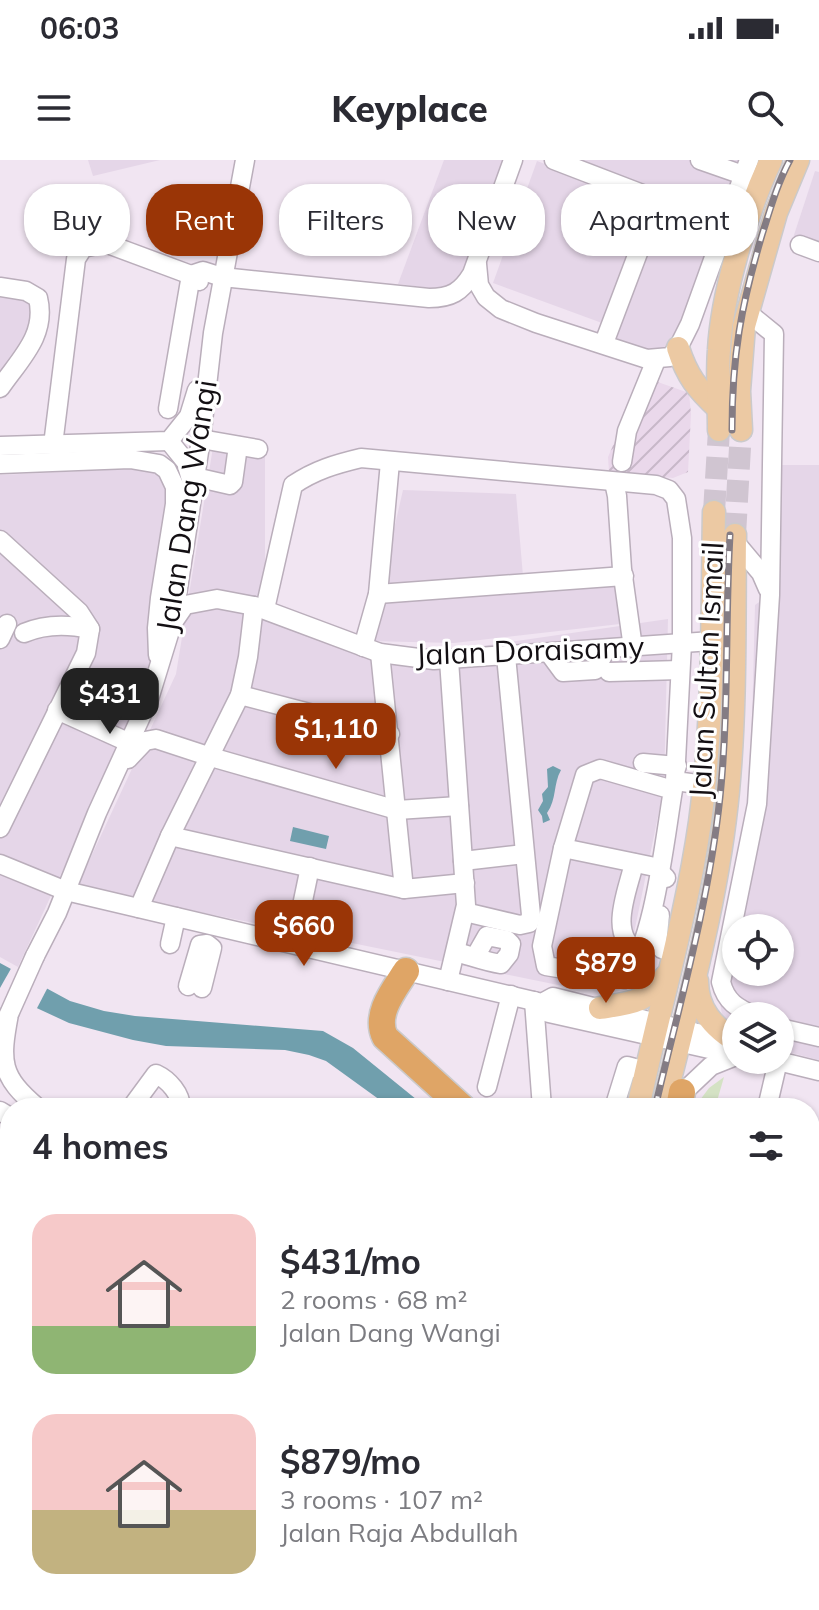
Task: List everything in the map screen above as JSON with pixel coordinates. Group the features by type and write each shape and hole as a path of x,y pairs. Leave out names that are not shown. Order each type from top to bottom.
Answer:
{"highway":[{"path":"406,971 383,1011 381,1030 452,1098"}],"main road":[{"path":"726,423 719,348 724,310 747,225 771,160"},
{"path":"726,423 741,365 747,312 776,213 798,160"},
{"path":"678,348 685,370 726,423"},
{"name":"Jalan Sultan Ismail","path":"640,1098 692,868 705,785 711,715 714,512"},
{"name":"Jalan Sultan Ismail","path":"673,1098 680,1035 716,875 728,794 733,725 735,538"},
{"path":"697,960 700,1005 709,1019 722,1030"},
{"path":"600,1008 648,997 672,962"}],"street":[{"name":"Jalan Dang Wangi","path":"28,1098 8,1078 4,1068 4,1019 66,891 130,743 159,670 173,621 201,439 213,333 245,160"},
{"path":"53,445 76,259 83,248 105,243 191,275 203,271 221,282 441,298 454,296 463,288 477,264 513,160"},
{"path":"554,160 616,184"},
{"path":"700,160 746,168"},
{"path":"800,245 819,252"},
{"path":"604,343 637,256"},
{"path":"477,264 479,285 486,297 501,309 656,360 670,357 678,348 690,324 714,256"},
{"path":"168,409 191,275"},
{"path":"0,287 26,291 38,298 42,315 38,332 0,388"},
{"path":"730,1002 721,982 757,804 770,595 774,334 747,312"},
{"path":"169,441 191,411 213,333"},
{"path":"622,462 627,431 656,360"},
{"path":"201,439 258,449"},
{"path":"0,446 169,441"},
{"path":"169,441 186,462 194,483 230,485 238,446"},
{"path":"139,908 170,836 240,695 259,608 293,485 312,472 361,458 656,485 669,490 676,499 682,538 682,643 675,779 661,871 640,953 624,979 546,966"},
{"path":"0,464 130,459 159,464 167,470 175,487 175,504 157,628 159,670"},
{"path":"390,462 372,650 390,734 404,889"},
{"path":"614,482 633,648"},
{"path":"735,538 761,573 770,595"},
{"path":"0,540 79,612 90,629 86,653 0,828"},
{"path":"378,594 624,576"},
{"name":"Jalan Doraisamy","path":"173,621 185,605 209,600 259,608 372,650 449,660 712,641"},
{"path":"10,632 39,626 73,625 90,629"},
{"path":"506,656 531,915 546,966 542,1098"},
{"path":"448,981 465,912 449,660"},
{"path":"609,672 680,670"},
{"path":"240,695 390,734"},
{"path":"57,710 130,743"},
{"path":"115,773 145,741 156,739 397,810 459,806"},
{"path":"643,763 675,779"},
{"path":"537,928 585,775 600,769 705,785"},
{"path":"170,836 404,889 465,883"},
{"path":"563,848 655,867 661,871 666,879 666,890 657,943 672,962"},
{"path":"463,861 524,854"},
{"path":"634,863 620,922 624,940 640,953"},
{"path":"0,864 66,891 511,995 600,1008 656,1030"},
{"path":"294,944 310,867"},
{"path":"716,875 745,868"},
{"path":"465,912 537,928"},
{"path":"170,944 176,917"},
{"path":"195,987 212,948 207,944 212,925"},
{"path":"456,952 475,957"},
{"path":"547,1000 579,972"},
{"path":"487,1087 511,995"},
{"path":"547,1000 549,1013 722,1040"},
{"path":"794,1032 819,1037"},
{"path":"680,1035 722,1050"},
{"path":"678,1098 711,1066 722,1061"},
{"path":"794,1065 819,1071"},
{"path":"617,1098 627,1066 646,1071"},
{"path":"138,1098 158,1074 170,1082 179,1098"},
{"path":"769,1098 773,1074"}],"shaded area":[{"path":"88,160 160,160 93,176"},
{"path":"444,160 507,160 498,184 435,184"},
{"path":"560,160 756,160 746,184 626,184"},
{"path":"537,161 600,184 561,184 561,256 626,256 602,323 493,283 503,256 545,256 545,184 529,184"},
{"path":"815,171 819,172 819,247 793,238"},
{"path":"428,203 428,256 470,256 457,291 398,284 408,256 412,256 412,246"},
{"path":"634,256 718,256 673,368 601,347"},
{"path":"0,290 26,294 40,315 0,382"},
{"path":"652,380 689,393 688,472 673,478 609,472 608,457 640,384"},
{"path":"215,435 265,441 265,617 368,652 468,648 668,619 664,787 632,943 563,986 77,887 176,674"},
{"path":"777,465 819,465 819,1060 794,1054 794,1002 722,1002 722,1015 718,987 722,964 722,986 794,986 794,914 731,914 750,804 755,605 776,590"},
{"path":"158,470 169,488 154,673 18,967 0,957 0,475"},
{"path":"403,490 516,494 523,576 388,587 384,573"},
{"path":"622,575 629,623 454,643 369,641 379,600"}],"green space":[{"path":"724,1077 718,1098 702,1098"}],"water":[{"path":"553,766 561,770 547,813 550,820 543,823 538,810 543,801 542,794 548,787 547,769"},
{"path":"293,827 329,836 326,849 290,841"},
{"path":"0,963 70,1001 104,1011 323,1031 353,1048 415,1098 377,1098 326,1061 309,1055 285,1050 166,1046 133,1040 69,1023 0,991"}],"pier":[{"path":"13,965 49,985 35,1012 0,996 0,988"}],"tunnel":[{"path":"714,512 719,430"},
{"path":"735,535 741,430"}],"railway":[{"path":"732,430 736,355 743,308 768,216 790,160"},
{"path":"657,1098 692,954 715,836 725,732 730,535"}]}
